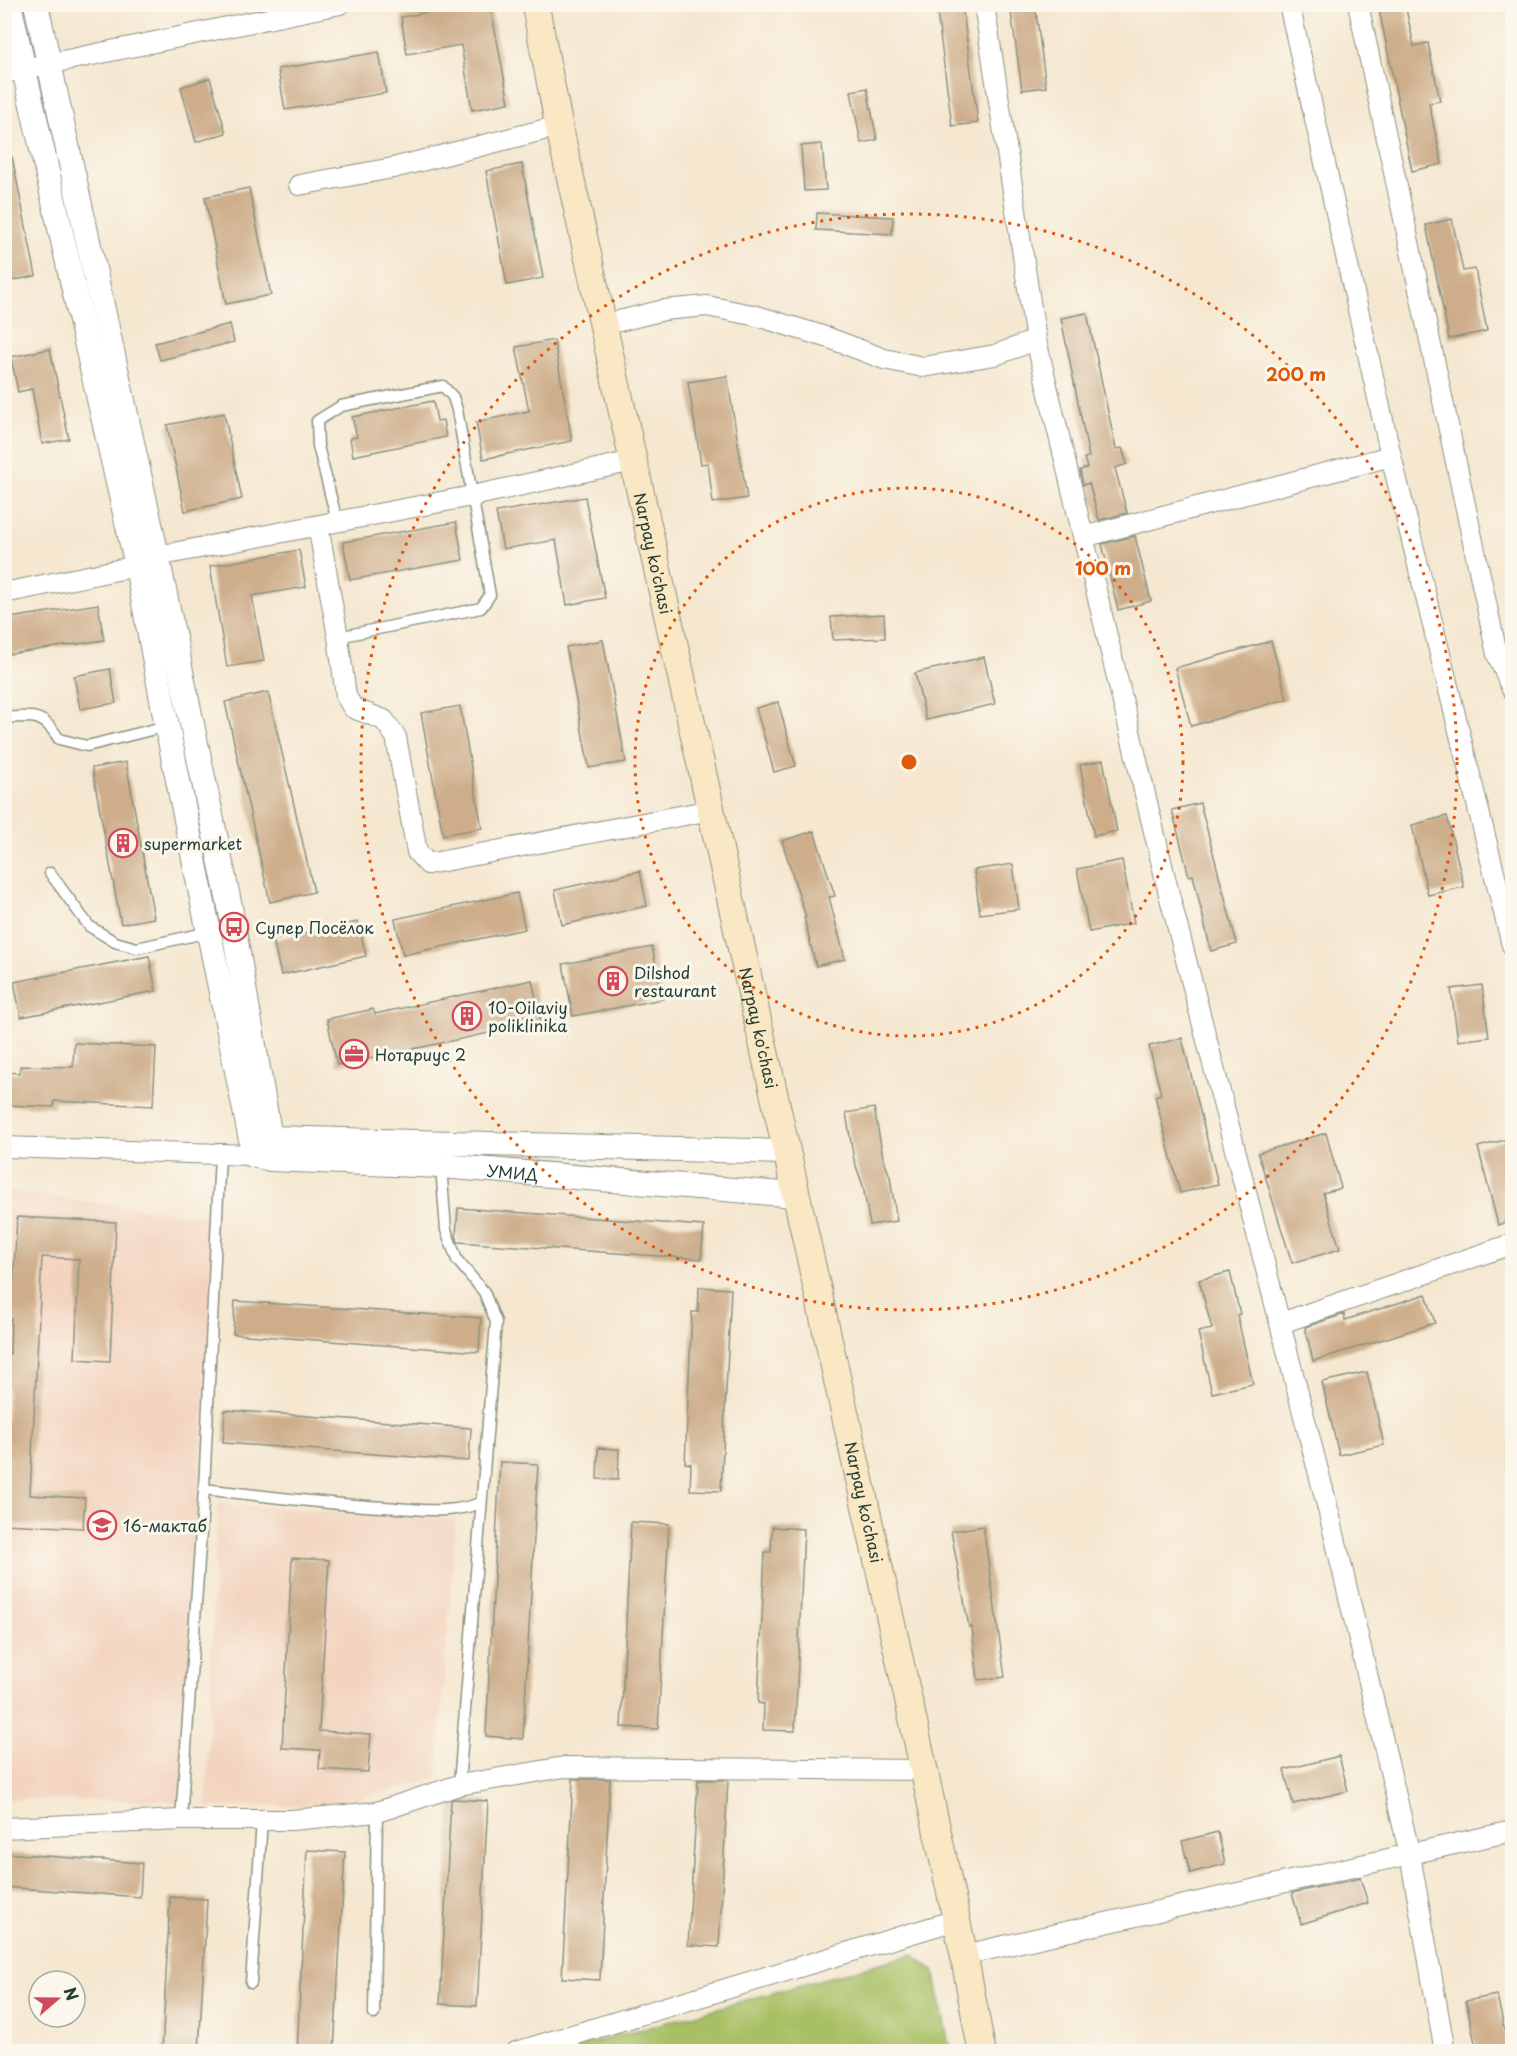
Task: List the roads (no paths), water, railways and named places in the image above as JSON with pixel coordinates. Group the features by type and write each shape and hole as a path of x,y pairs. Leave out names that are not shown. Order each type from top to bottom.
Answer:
{"main road":[{"name":"Narpay ko'chasi","path":"535,4 559,126 924,1770 964,1955 982,2052"}],"street":[{"path":"9,4 15,70 147,561 230,907 249,1150"},
{"path":"36,4 50,62 147,561 167,726 209,932 249,1150"},
{"path":"15,70 340,4"},
{"path":"984,4 1036,340 1169,894 1329,1513 1410,1855 1445,2052"},
{"path":"1289,4 1391,456 1512,945"},
{"path":"1358,4 1497,654 1512,689"},
{"path":"299,185 393,168 559,126"},
{"path":"603,325 664,310 707,306 757,316 884,358 923,367 995,355 1036,340"},
{"path":"1083,537 1391,456"},
{"path":"4,593 327,523 633,461"},
{"path":"327,523 346,696 353,708 384,720 396,737 417,852 428,864 711,810"},
{"name":"УМИД","path":"4,1147 786,1152"},
{"name":"УМИД","path":"249,1150 795,1195"},
{"path":"1281,1323 1512,1244"},
{"path":"4,1827 181,1820 292,1820 377,1812 459,1785 564,1767 924,1770"},
{"path":"964,1955 1512,1831"},
{"path":"516,2052 956,1920"}],"lane":[{"path":"327,523 317,421 341,406 443,386 453,397 457,410 490,595 481,608 338,637"},
{"path":"4,718 34,716 52,727 59,739 87,746 167,726"},
{"path":"50,873 89,926 115,942 137,948 209,932"},
{"path":"181,1820 204,1490 249,1150"},
{"path":"441,1166 446,1230 457,1260 484,1292 496,1322 459,1785"},
{"path":"204,1490 334,1504 443,1511 465,1509 480,1503"},
{"path":"374,2014 377,1812"},
{"path":"251,1983 262,1820"}],"place":[{"name":"supermarket","path":"123,843"},
{"name":"Супер Посёлок","path":"234,927"},
{"name":"Dilshod restaurant","path":"613,981"},
{"name":"10-Oilaviy poliklinika","path":"467,1016"},
{"name":"Нотариус 2","path":"354,1054"},
{"name":"16-мактаб","path":"102,1525"}]}
